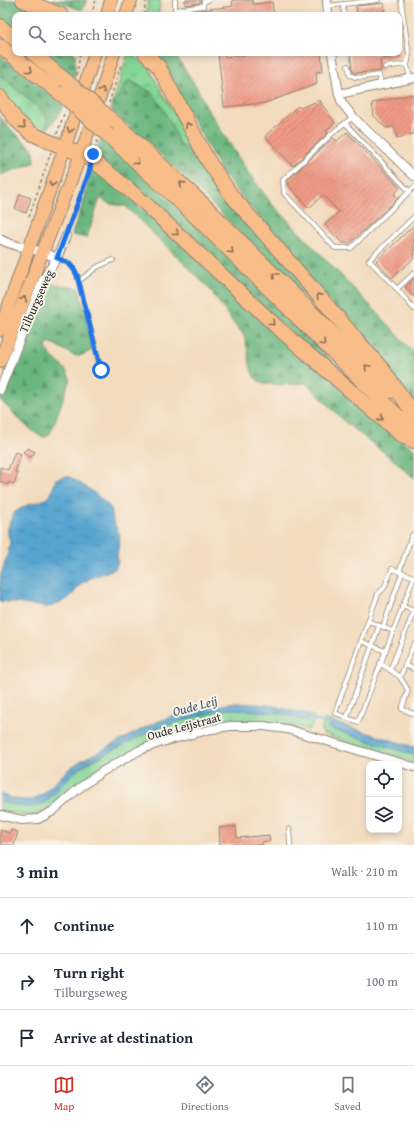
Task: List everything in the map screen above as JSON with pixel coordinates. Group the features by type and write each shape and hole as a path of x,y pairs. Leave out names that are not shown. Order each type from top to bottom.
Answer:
{"highway":[{"path":"23,0 53,12"},
{"path":"0,26 12,36"},
{"path":"0,46 12,55"},
{"path":"13,56 61,94 199,221 414,432"},
{"path":"38,56 71,77 113,121 204,205 414,414"},
{"path":"148,56 159,67 207,159 232,196 383,370 414,414"},
{"path":"0,97 16,120 31,133 87,157 114,177 148,206 276,327 400,434 414,441"}],"main road":[{"path":"107,12 111,0"},
{"path":"127,12 131,0"},
{"name":"Tilburgseweg","path":"0,330 29,248 59,145 94,56"},
{"name":"Tilburgseweg","path":"0,361 43,252 87,157 118,57"}],"street":[{"path":"333,56 339,94 342,102 353,117 414,176"},
{"path":"339,94 412,78"},
{"name":"Tilburgseweg","path":"0,390 43,280 57,258 66,236"},
{"path":"0,239 4,242 43,252 57,258"},
{"name":"Oude Leijstraat","path":"0,815 22,820 38,819 53,811 78,789 103,771 140,750 162,742 212,729 230,726 263,726 287,729 414,767"}],"lane":[{"path":"175,0 175,10 203,6 204,1 209,0"},
{"path":"327,3 343,4 378,0"},
{"path":"401,0 409,55 407,64 412,78"},
{"path":"343,4 344,12"},
{"path":"385,67 407,64"},
{"path":"348,66 350,75 353,77 358,78 379,75 381,85"},
{"path":"353,117 283,180 284,192 335,248 351,248 414,187"},
{"path":"345,123 409,191"},
{"path":"414,217 369,260 414,309"},
{"path":"57,258 71,265 75,270 101,370"},
{"path":"79,281 97,267 113,260"},
{"path":"397,289 414,273"},
{"path":"347,717 372,646 381,626 412,535"},
{"path":"392,569 400,572 414,577 358,722 335,713 378,594 384,588 392,569"},
{"path":"390,670 414,611 402,606"},
{"path":"368,621 393,631"},
{"path":"361,641 385,651"},
{"path":"400,677 414,644"},
{"path":"380,663 400,677 408,690 402,709 414,714"},
{"path":"405,665 414,668"},
{"path":"289,829 290,845"}],"path":[{"path":"92,12 96,0"},
{"path":"144,12 146,0"},
{"path":"71,77 79,56"},
{"path":"109,104 118,57"},
{"path":"29,217 59,145 66,109"},
{"path":"66,236 89,173 87,157 104,134"}],"green space":[{"path":"0,0 17,0 44,12 12,12 12,29 0,19"},
{"path":"52,0 87,0 82,10"},
{"path":"148,0 160,0 159,12 146,12"},
{"path":"0,55 64,106 51,126 44,132 40,134 46,126 47,117 0,75"},
{"path":"48,56 75,56 75,78"},
{"path":"127,56 134,56 149,68 197,153 193,155 178,142 170,122 112,105"},
{"path":"158,56 176,56 196,86 207,108 247,171 271,203 414,353 414,401 222,173"},
{"path":"0,75 47,117 46,126 40,134 35,132 0,94"},
{"path":"129,80 153,93 170,122 178,142 193,155 197,153 373,366 181,173 110,109"},
{"path":"0,116 8,127 32,148 35,157 34,163 0,175"},
{"path":"101,138 150,181 295,324 357,387 356,391 96,156"},
{"path":"91,170 101,172 385,425 414,449 414,478 395,461 345,422 306,383 282,385 259,381 252,371 245,338 242,332 237,328 208,287 125,206 110,204 100,198 87,238 72,235 85,197"},
{"path":"45,283 79,288 93,349 79,356 73,355 54,344 48,344 46,347 68,374 70,379 53,427 49,434 45,437 35,433 0,400 34,307"},
{"path":"233,709 280,713 307,721 309,716 307,714 315,717 311,727 308,730 265,722 243,722 221,723 178,733 137,749 97,770 70,790 46,811 27,816 0,811 0,802 19,806 46,802 72,774 83,766 150,731 169,724 220,710"},
{"path":"324,719 331,721 329,721 328,728 414,755 414,763 323,734 321,730"}],"water":[{"path":"66,476 92,491 111,508 113,521 120,535 117,556 118,562 115,569 82,583 70,597 52,606 46,607 0,601 0,578 8,553 10,541 8,528 11,519 15,512 27,505 41,501 50,496 56,479"},
{"path":"235,703 269,705 307,714 309,716 307,721 280,713 233,709 220,710 160,727 86,763 72,774 49,799 42,804 27,807 0,802 0,794 18,800 32,800 43,794 70,768 82,760 152,724 173,716 208,707"},
{"path":"329,721 414,747 414,755 328,728"}],"building":[{"path":"185,0 200,0 200,3 185,5"},
{"path":"232,0 252,0 253,4 272,2 274,12 186,12 233,6"},
{"path":"384,3 385,12 357,12 356,6"},
{"path":"218,56 321,56 323,71 316,72 317,84 265,103 224,107"},
{"path":"350,56 399,56 380,59 381,71 355,73 353,72"},
{"path":"414,94 414,134 397,138 394,127 386,128 374,116 372,103"},
{"path":"320,100 322,105 329,113 328,114 335,122 326,131 328,133 293,166 265,136 298,106 300,108"},
{"path":"347,132 400,188 394,194 398,198 350,243 342,243 325,225 339,212 323,195 309,208 289,186 288,180 333,138 337,141"},
{"path":"20,194 31,198 26,213 15,209"},
{"path":"414,225 414,258 392,278 376,261"},
{"path":"414,278 414,297 405,287"},
{"path":"28,448 35,452 30,458 23,452"},
{"path":"15,452 21,454 15,472 18,473 14,484 9,482 8,485 0,481 0,467 8,470"},
{"path":"236,826 237,838 269,835 270,841 262,842 262,845 220,845 219,828"},
{"path":"0,830 10,833 11,830 18,832 14,845 0,845"}],"waterway":[{"name":"Oude Leij","path":"306,718 329,724"}],"route":[{"path":"93,154 89,173 57,258 71,265 77,275 101,370"}]}
